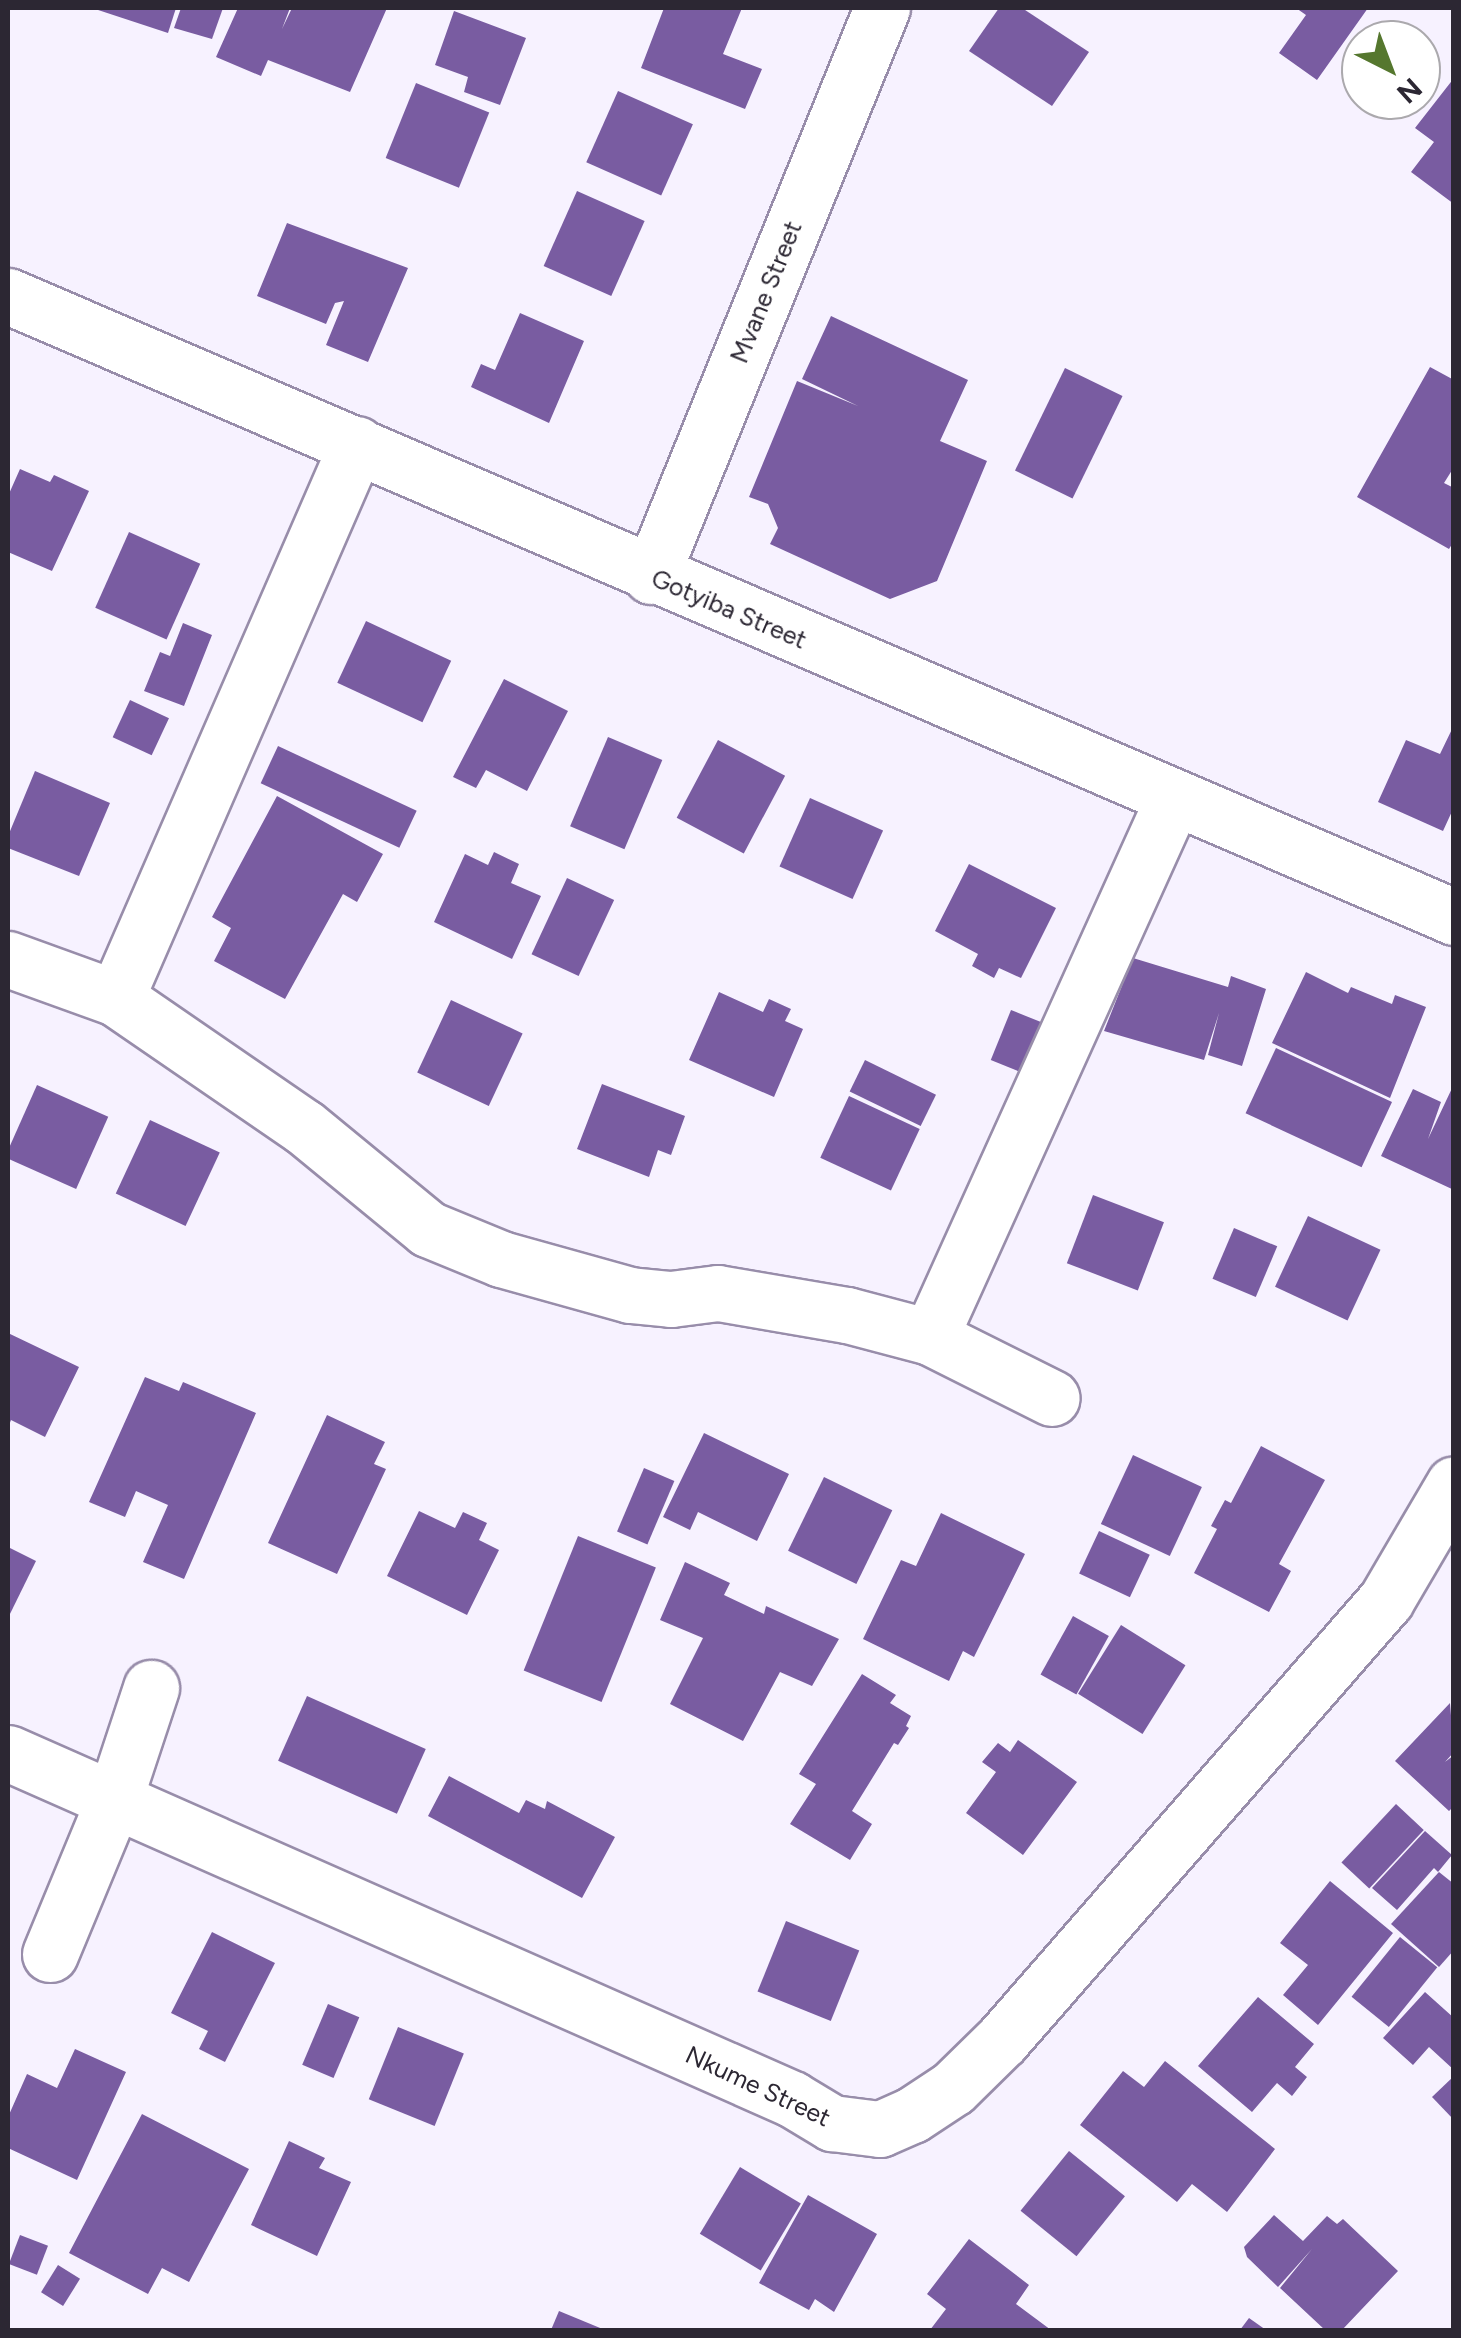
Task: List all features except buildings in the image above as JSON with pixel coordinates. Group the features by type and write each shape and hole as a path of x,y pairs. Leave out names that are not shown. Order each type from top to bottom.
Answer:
{"street":[{"name":"Mvane Street","path":"651,576 882,8"},
{"name":"Gotyiba Street","path":"8,296 357,444 651,576 1454,917"},
{"path":"116,998 357,444"},
{"path":"930,1336 1173,799"},
{"path":"8,959 116,998 304,1127 428,1228 501,1259 630,1295 671,1299 718,1293 780,1300 930,1336 1052,1398"},
{"name":"Nkume Street","path":"8,1752 792,2099 832,2122 880,2128 912,2116 953,2088 1002,2040 1386,1600 1454,1484"},
{"path":"50,1954 115,1797 151,1688"}]}
